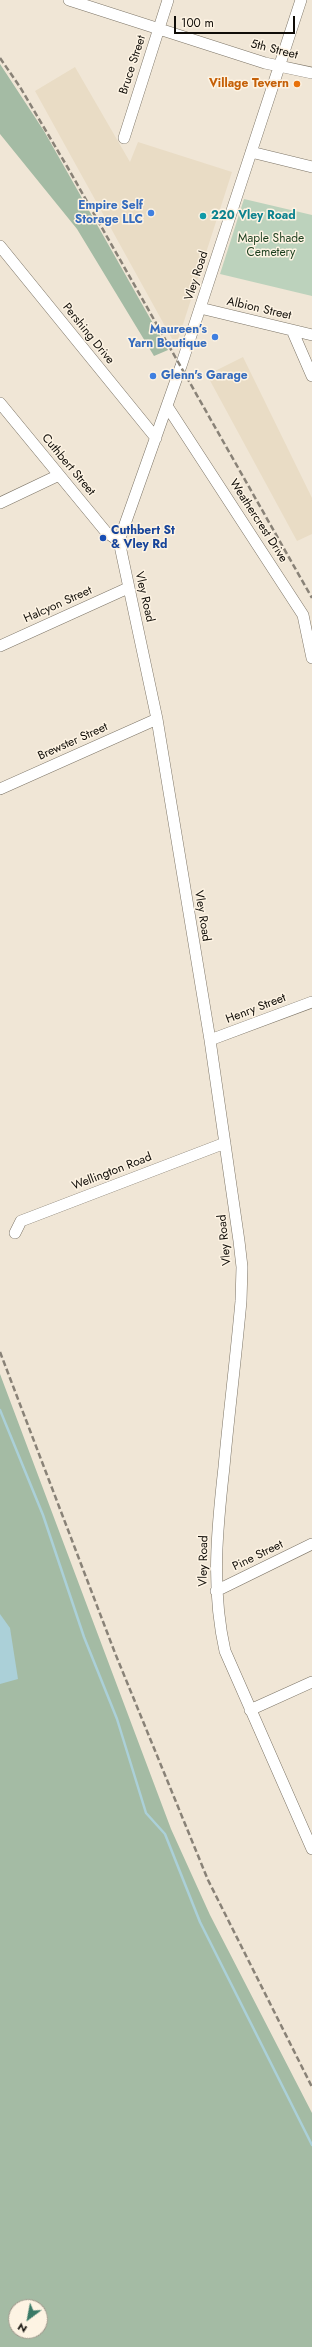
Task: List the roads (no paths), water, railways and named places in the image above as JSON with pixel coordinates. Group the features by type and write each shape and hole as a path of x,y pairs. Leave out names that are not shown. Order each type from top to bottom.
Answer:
{"street":[{"name":"5th Street","path":"69,0 265,63 312,73"},
{"name":"Bruce Street","path":"124,138 168,0"},
{"name":"Vley Road","path":"300,0 280,66 200,308 119,541 157,719 210,1040 242,1267 239,1324 218,1516 216,1591 218,1621 225,1651 250,1710 308,1830 312,1849"},
{"path":"251,152 312,167"},
{"name":"Pershing Drive","path":"0,246 156,438"},
{"name":"Albion Street","path":"200,308 312,335"},
{"path":"292,330 312,376"},
{"name":"Cuthbert Street","path":"0,403 106,532 119,541"},
{"name":"Weathercrest Drive","path":"167,406 304,614 312,658"},
{"path":"0,503 58,475"},
{"name":"Halcyon Street","path":"0,646 128,588"},
{"name":"Brewster Street","path":"0,789 157,719"},
{"name":"Henry Street","path":"210,1040 312,1002"},
{"name":"Wellington Road","path":"15,1233 21,1221 225,1144"},
{"name":"Pine Street","path":"216,1591 312,1544"},
{"path":"250,1710 312,1682"}],"water":[{"path":"0,1614 10,1628 18,1679 0,1684"}],"waterway":[{"path":"0,1410 43,1515 84,1637 117,1719 146,1813 165,1834 200,1922 312,2145"}],"railway":[{"path":"0,58 20,87 68,168 312,598"},
{"path":"0,1352 115,1653 208,1880 312,2087"}],"place":[{"name":"Village Tevern","path":"297,84"},
{"name":"Empire Self Storage LLC","path":"151,213"},
{"name":"220 Vley Road","path":"203,216"},
{"name":"Maureen’s Yarn Boutique","path":"215,337"},
{"name":"Glenn's Garage","path":"153,376"},
{"name":"Cuthbert St & Vley Rd","path":"103,538"}],"park label":[{"name":"Maple Shade Cemetery","path":"271,246"}]}
